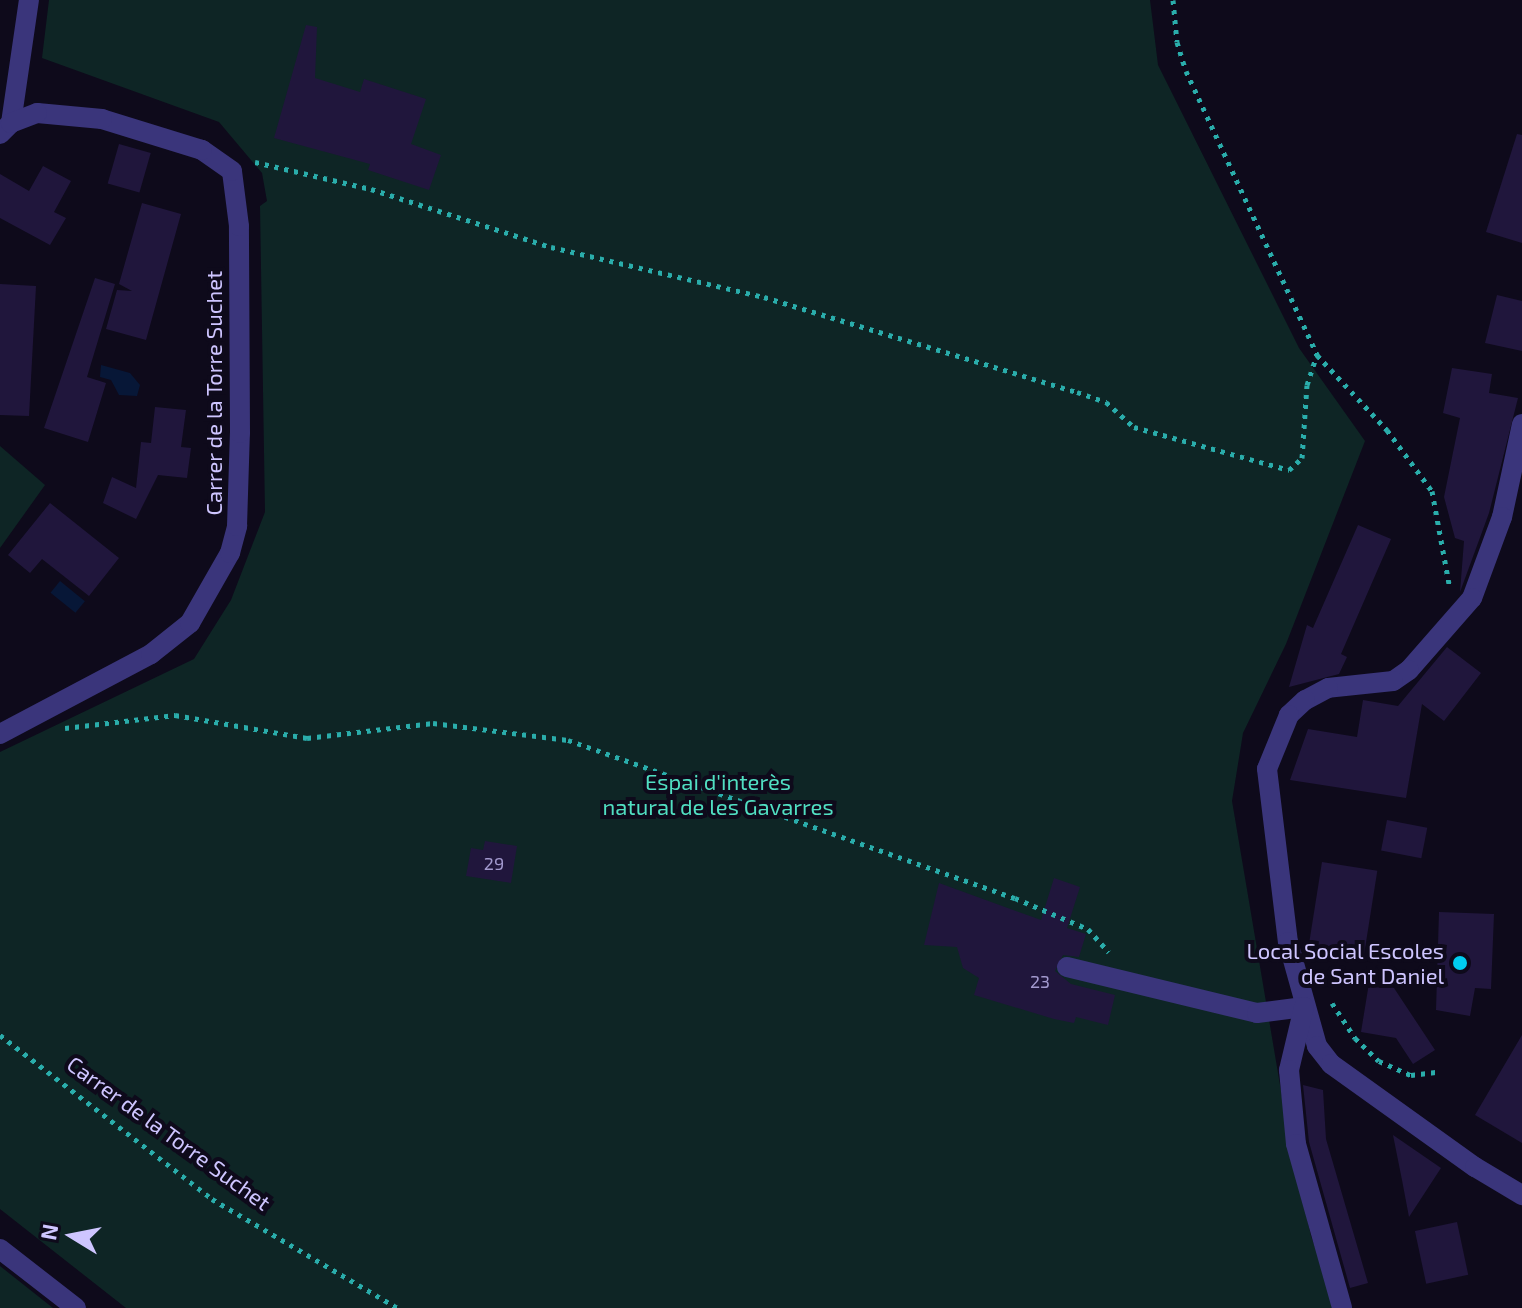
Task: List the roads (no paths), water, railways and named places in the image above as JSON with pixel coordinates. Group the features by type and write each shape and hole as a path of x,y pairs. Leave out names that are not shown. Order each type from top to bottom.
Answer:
{"street":[{"path":"6,128 29,0"},
{"name":"Carrer de la Torre Suchet","path":"0,734 171,641 210,594 230,553 237,526 240,433 240,166 202,150 102,119 37,113 6,128"},
{"path":"1522,424 1486,567 1472,598 1451,624 1393,681 1328,688 1305,700 1289,715 1275,742 1267,769 1269,807 1288,942 1317,1046 1331,1064 1475,1167 1522,1195"},
{"path":"1067,967 1257,1013 1303,1000"},
{"path":"1303,1000 1289,1070 1296,1144 1342,1308"},
{"path":"0,1249 76,1308"}],"water":[{"path":"101,365 130,373 140,385 137,396 119,395 111,380 100,377"},
{"path":"60,581 85,601 75,613 51,593"}],"place":[{"name":"Local Social Escoles de Sant Daniel","path":"1460,963"}],"park label":[{"name":"Espai d'interès natural de les Gavarres","path":"718,794"}]}
